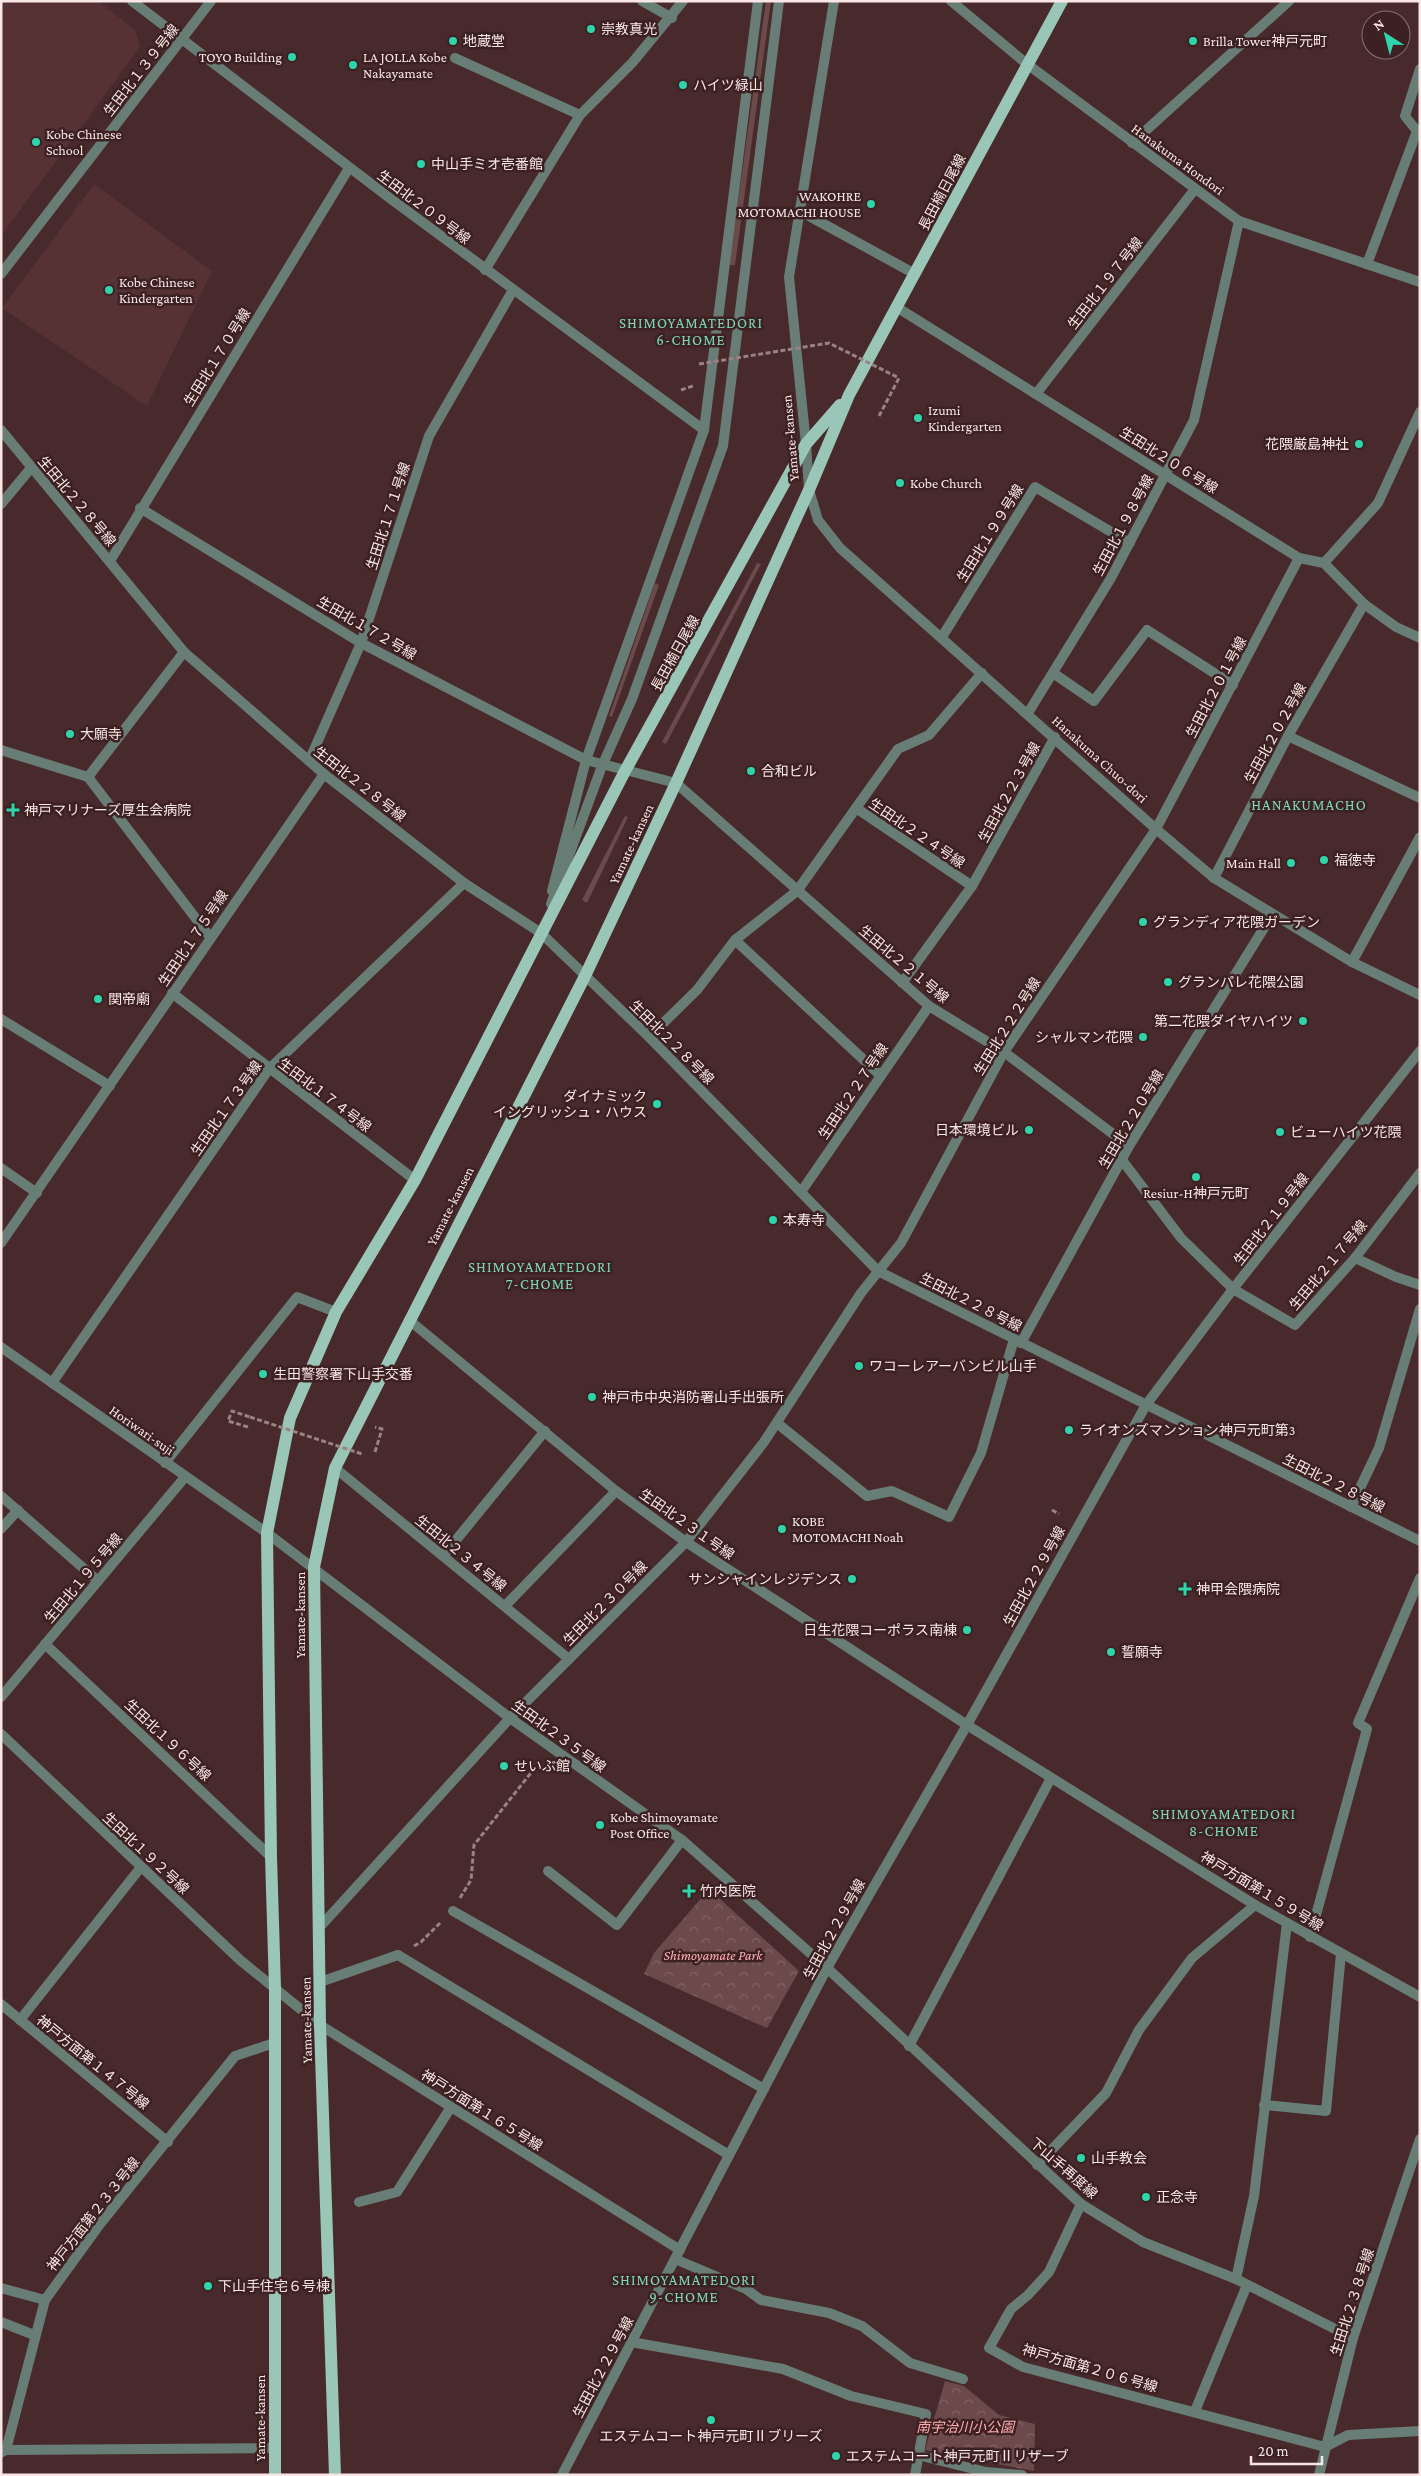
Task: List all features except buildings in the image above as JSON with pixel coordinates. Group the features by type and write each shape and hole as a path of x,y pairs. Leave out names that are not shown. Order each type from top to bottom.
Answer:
{"main road":[{"name":"長田楠日尾線","path":"809,490 848,395 898,308 1062,1"},
{"name":"長田楠日尾線","path":"541,933 625,771 806,444 848,395"},
{"name":"Yamate-kansen","path":"335,2475 320,2025 314,1567 335,1468 585,976 676,783 809,490"},
{"name":"Yamate-kansen","path":"275,2475 275,1988 271,1856 267,1533 290,1418 336,1312 415,1180 541,933"}],"street":[{"name":"生田北２０９号線","path":"132,1 349,168 704,430"},
{"name":"生田北１３９号線","path":"1,274 164,59 183,40 211,1"},
{"path":"642,1 672,18"},
{"path":"485,270 580,115 632,63 672,18 683,1"},
{"path":"541,933 586,760 704,430 758,1"},
{"name":"Yamate-kansen","path":"541,933 602,766 632,699 723,446 779,1"},
{"name":"Yamate-kansen","path":"809,490 789,277 834,1"},
{"name":"Hanakuma Hondori","path":"951,1 1027,64 1238,221 1420,282"},
{"path":"1132,143 1289,1"},
{"path":"455,58 580,115"},
{"path":"1367,264 1416,130 1404,116 1420,69"},
{"name":"生田北１７０号線","path":"110,561 140,508 349,168"},
{"name":"生田北１９７号線","path":"1036,394 1195,189"},
{"path":"800,211 915,274"},
{"name":"生田北１９８号線","path":"1028,713 1111,578 1194,420 1238,221"},
{"name":"生田北１７１号線","path":"309,761 361,643 429,436 513,290"},
{"name":"生田北２０６号線","path":"898,308 1300,558 1324,564"},
{"path":"1420,412 1378,503 1324,564 1364,604 1396,627 1420,638"},
{"name":"生田北２２８号線","path":"1,430 30,468 110,561 184,652 324,774 464,882 541,933 649,1037 878,1271 1420,1541"},
{"path":"1,504 30,468"},
{"name":"生田北１９９号線","path":"942,637 1035,487 1130,543"},
{"name":"Hanakuma Chuo-dori","path":"809,490 818,520 840,548 1028,713 1156,829 1214,878 1352,962 1420,995"},
{"name":"生田北１７２号線","path":"140,508 361,643 586,760 602,766 676,783"},
{"name":"生田北２０１号線","path":"1156,829 1300,558"},
{"name":"生田北２０２号線","path":"1214,878 1288,736 1364,604"},
{"path":"1053,673 1094,701 1147,630 1233,685"},
{"path":"88,777 184,652"},
{"path":"856,808 898,749 929,735 982,673"},
{"path":"1288,736 1420,798"},
{"name":"生田北２２３号線","path":"902,983 972,886 1054,738"},
{"path":"1,750 88,777 210,937"},
{"name":"生田北１７５号線","path":"1,1243 324,774"},
{"name":"生田北２２１号線","path":"676,783 929,1006 1004,1052 1129,1146"},
{"name":"生田北２２４号線","path":"649,1037 697,990 734,940 797,891 856,808 972,886"},
{"name":"生田北２２２号線","path":"878,1271 901,1242 1004,1052 1156,829"},
{"path":"1352,962 1420,837"},
{"name":"生田北１７３号線","path":"52,1383 269,1069 464,882"},
{"name":"生田北２２０号線","path":"777,1423 867,1496 892,1491 949,1517 981,1453 1018,1341 1129,1146 1272,915"},
{"path":"734,940 880,1075"},
{"name":"生田北１７４号線","path":"172,993 415,1180"},
{"name":"生田北２２７号線","path":"801,1192 929,1006"},
{"path":"1,1019 110,1086"},
{"name":"生田北２１９号線","path":"1146,1405 1233,1289 1420,1051"},
{"name":"生田北２１７号線","path":"1122,1160 1181,1238 1233,1289 1295,1325 1355,1258 1420,1173"},
{"path":"1,1168 37,1193"},
{"path":"1355,1258 1396,1277 1420,1285"},
{"name":"生田北２３０号線","path":"319,1928 510,1718 686,1542 777,1423 878,1271"},
{"path":"165,1463 297,1297 336,1312"},
{"path":"1351,1507 1379,1448 1420,1309"},
{"name":"生田北２３１号線","path":"409,1320 616,1491 686,1542 967,1725"},
{"name":"Horiwari-suji","path":"1,1347 267,1533"},
{"name":"生田北２２９号線","path":"562,2475 827,1968 967,1725 1146,1405"},
{"path":"444,1556 544,1431"},
{"name":"生田北２３４号線","path":"335,1468 569,1659"},
{"name":"生田北１９５号線","path":"1,1697 185,1477"},
{"path":"505,1606 616,1491"},
{"path":"1,1496 98,1581"},
{"path":"1,1529 18,1510"},
{"name":"生田北２３５号線","path":"267,1533 510,1718 682,1840 827,1968"},
{"path":"1310,1936 1367,1729 1358,1723 1420,1578"},
{"name":"生田北１９６号線","path":"46,1644 271,1856"},
{"name":"神戸方面第１５９号線","path":"967,1725 1255,1905 1420,1997"},
{"name":"生田北１９２号線","path":"1,1734 240,1960 275,1988"},
{"path":"910,2046 1052,1778"},
{"path":"548,1871 616,1925 682,1840"},
{"path":"20,2020 141,1868"},
{"path":"1037,2165 1106,2092 1139,2030 1192,1958 1255,1905"},
{"path":"453,1911 764,2089"},
{"path":"1236,2279 1254,2196 1287,1923"},
{"path":"1264,2105 1326,2111 1341,1954"},
{"path":"320,1982 398,1955 729,2155"},
{"name":"下山手再度線","path":"827,1968 1080,2204 1143,2242 1236,2279 1353,2338"},
{"name":"神戸方面第１６５号線","path":"275,1988 320,2025 451,2107 677,2254 746,2289 760,2300 829,2313 862,2326 910,2363 963,2378"},
{"name":"神戸方面第１４７号線","path":"1,2004 168,2142"},
{"name":"神戸方面第２３３号線","path":"4,2451 45,2300 100,2224 168,2142 235,2056 274,2043"},
{"path":"359,2202 397,2192 451,2107"},
{"name":"生田北２３８号線","path":"1318,2475 1353,2338 1420,2139"},
{"name":"神戸方面第２０６号線","path":"1080,2204 1049,2272 1028,2295 1011,2309 989,2348 1023,2366 1325,2446"},
{"path":"1196,2411 1247,2285"},
{"path":"1,2288 45,2300"},
{"path":"1,2322 34,2335"},
{"path":"631,2342 784,2369 851,2396 926,2414 915,2475"},
{"path":"1325,2446 1348,2435 1420,2431"},
{"path":"4,2451 275,2454"},
{"path":"918,2454 986,2472 1022,2475"}],"path":[{"path":"699,364 829,343 899,378 879,416"},
{"path":"681,390 695,386"},
{"path":"248,1427 228,1421 232,1411 362,1454"},
{"path":"1052,1510 1060,1514"},
{"path":"398,1955 421,1942 453,1911 471,1880 474,1845 550,1747"}],"shaded area":[{"name":"Kobe Chinese School","path":"1,1 98,1 135,30 140,47 1,236"},
{"name":"Kobe Chinese Kindergarten","path":"94,184 212,271 147,406 2,308"}],"green space":[{"path":"766,1 771,1 735,265 729,265"},
{"path":"757,563 761,564 666,744 662,742"},
{"path":"655,583 659,585 612,717 609,716"},
{"path":"625,816 628,817 587,903 582,900"},
{"name":"Shimoyamate Park","path":"709,1889 799,1971 767,2028 644,1974 654,1953"},
{"name":"南宇治川小公園","path":"945,2381 964,2386 999,2415 1035,2424 1034,2471 925,2450"}],"place":[{"name":"崇教真光","path":"591,29"},
{"name":"地蔵堂","path":"453,41"},
{"name":"Brilla Tower神戸元町","path":"1193,41"},
{"name":"TOYO Building","path":"292,57"},
{"name":"LA JOLLA Kobe Nakayamate","path":"353,65"},
{"name":"ハイツ緑山","path":"683,85"},
{"name":"Kobe Chinese School","path":"36,142"},
{"name":"中山手ミオ壱番館","path":"421,164"},
{"name":"WAKOHRE MOTOMACHI HOUSE","path":"871,204"},
{"name":"Kobe Chinese Kindergarten","path":"109,290"},
{"name":"Izumi Kindergarten","path":"918,418"},
{"name":"花隈厳島神社","path":"1359,444"},
{"name":"Kobe Church","path":"900,483"},
{"name":"大願寺","path":"70,734"},
{"name":"合和ビル","path":"751,771"},
{"name":"神戸マリナーズ厚生会病院","path":"13,810"},
{"name":"福徳寺","path":"1324,860"},
{"name":"Main Hall","path":"1291,863"},
{"name":"グランディア花隈ガーデン","path":"1143,922"},
{"name":"グランパレ花隈公園","path":"1168,982"},
{"name":"関帝廟","path":"98,999"},
{"name":"第二花隈ダイヤハイツ","path":"1303,1021"},
{"name":"シャルマン花隈","path":"1143,1037"},
{"name":"ダイナミック イングリッシュ・ハウス","path":"657,1104"},
{"name":"日本環境ビル","path":"1029,1130"},
{"name":"ビューハイツ花隈","path":"1280,1132"},
{"name":"Resiur-H神戸元町","path":"1196,1177"},
{"name":"本寿寺","path":"773,1220"},
{"name":"ワコーレアーバンビル山手","path":"859,1366"},
{"name":"生田警察署下山手交番","path":"263,1374"},
{"name":"神戸市中央消防署山手出張所","path":"592,1397"},
{"name":"ライオンズマンション神戸元町第3","path":"1069,1430"},
{"name":"KOBE MOTOMACHI Noah","path":"782,1529"},
{"name":"サンシャインレジデンス","path":"852,1579"},
{"name":"神甲会隈病院","path":"1185,1589"},
{"name":"日生花隈コーポラス南棟","path":"967,1630"},
{"name":"誓願寺","path":"1111,1652"},
{"name":"せいぶ館","path":"504,1766"},
{"name":"Kobe Shimoyamate Post Office","path":"600,1825"},
{"name":"竹内医院","path":"689,1891"},
{"name":"山手教会","path":"1081,2158"},
{"name":"正念寺","path":"1146,2197"},
{"name":"下山手住宅６号棟","path":"208,2286"},
{"name":"エステムコート神戸元町Ⅱブリーズ","path":"711,2420"},
{"name":"エステムコート神戸元町Ⅱリザーブ","path":"836,2456"}],"district":[{"name":"SHIMOYAMATEDORI 6-CHOME","path":"691,332"},
{"name":"HANAKUMACHO","path":"1309,805"},
{"name":"SHIMOYAMATEDORI 7-CHOME","path":"540,1276"},
{"name":"SHIMOYAMATEDORI 8-CHOME","path":"1224,1822"},
{"name":"SHIMOYAMATEDORI 9-CHOME","path":"684,2288"}]}
